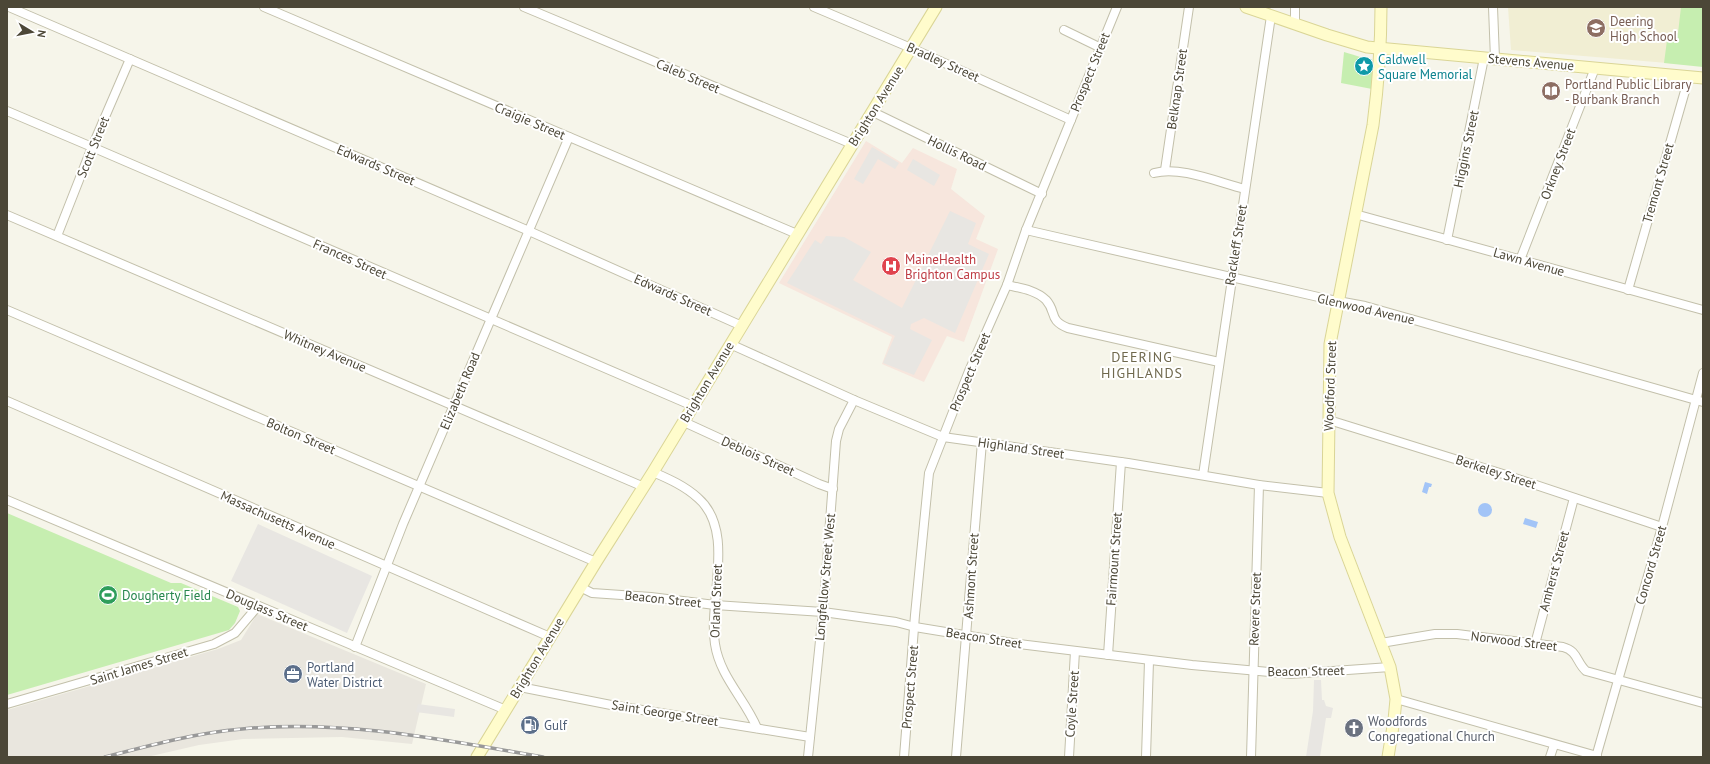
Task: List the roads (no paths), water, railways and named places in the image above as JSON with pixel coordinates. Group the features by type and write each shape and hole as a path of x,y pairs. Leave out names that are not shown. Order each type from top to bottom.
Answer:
{"main road":[{"name":"Brighton Avenue","path":"477,757 580,587 684,422 692,406 936,7"},
{"name":"Stevens Avenue","path":"1246,7 1351,43 1380,48 1703,78"},
{"name":"Woodford Street","path":"1381,7 1377,97 1373,125 1330,344 1328,493 1340,537 1390,667 1396,698 1388,757"}],"street":[{"name":"Edwards Street","path":"9,7 130,58 742,326"},
{"name":"Craigie Street","path":"264,7 797,234"},
{"name":"Caleb Street","path":"524,7 852,144"},
{"name":"Bradley Street","path":"814,7 911,48 1071,120"},
{"name":"Prospect Street","path":"904,757 927,482 943,437 1007,285 1026,230 1042,194 1117,7"},
{"name":"Belknap Street","path":"1165,170 1189,7"},
{"path":"1295,7 1295,24"},
{"name":"Higgins Street","path":"1447,240 1490,59 1493,7"},
{"name":"Rackleff Street","path":"1203,475 1271,16"},
{"path":"1064,30 1100,47"},
{"name":"Scott Street","path":"57,236 92,146 130,58"},
{"name":"Orkney Street","path":"1520,260 1595,68"},
{"name":"Tremont Street","path":"1628,290 1689,77"},
{"name":"Frances Street","path":"7,111 92,146 490,320 692,406"},
{"name":"Hollis Road","path":"873,112 1042,194"},
{"name":"Elizabeth Road","path":"355,646 453,406 569,137"},
{"path":"1154,173 1165,170 1193,175 1245,189"},
{"name":"Lawn Avenue","path":"1355,214 1703,310"},
{"name":"Whitney Avenue","path":"7,215 644,487"},
{"name":"Glenwood Avenue","path":"1026,230 1231,278 1365,306 1699,401"},
{"path":"1007,285 1038,294 1046,300 1054,319 1058,324 1068,328 1219,362"},
{"name":"Bolton Street","path":"7,310 596,562"},
{"name":"Highland Street","path":"730,344 854,400 943,437 1121,462 1259,485 1328,493"},
{"name":"Concord Street","path":"1596,757 1699,401 1703,373"},
{"name":"Longfellow Street West","path":"808,757 823,612 836,441 839,429 854,400"},
{"name":"Massachusetts Avenue","path":"7,401 550,637"},
{"name":"Berkeley Street","path":"1329,420 1461,460 1662,527"},
{"name":"Deblois Street","path":"684,422 805,478 833,489"},
{"name":"Ashmont Street","path":"956,757 982,442"},
{"name":"Fairmount Street","path":"1108,655 1121,462"},
{"name":"Orland Street","path":"653,472 685,488 698,498 708,509 714,521 718,547 714,638 718,658 730,683 751,714 757,728"},
{"name":"Revere Street","path":"1252,757 1259,485"},
{"name":"Amherst Street","path":"1535,644 1574,498"},
{"name":"Douglass Street","path":"7,500 506,710"},
{"name":"Beacon Street","path":"580,587 592,593 651,597 715,605 823,612 896,622 915,627 967,636 1149,661 1254,671 1310,673 1390,667"},
{"name":"Saint James Street","path":"7,704 214,644 235,633 258,606"},
{"name":"Norwood Street","path":"1381,643 1435,634 1457,634 1570,649 1576,655 1581,667 1586,671 1703,703"},
{"name":"Coyle Street","path":"1069,757 1075,651"},
{"path":"1146,757 1149,661"},
{"name":"Saint George Street","path":"520,687 611,705 810,737"},
{"path":"1396,698 1596,757"},
{"path":"1550,757 1554,745"}],"water":[{"path":"1425,482 1432,484 1431,487 1429,487 1427,494 1422,492"},
{"path":"1485,503 1490,505 1492,510 1490,515 1485,517 1480,515 1478,510 1480,505"},
{"path":"1525,518 1538,522 1536,528 1523,524"}],"railway":[{"path":"105,757 207,733 280,727 356,729 393,733 543,757"}],"place":[{"name":"Deering High School","path":"1596,28"},
{"name":"Caldwell Square Memorial","path":"1364,66"},
{"name":"Portland Public Library - Burbank Branch","path":"1551,91"},
{"name":"MaineHealth Brighton Campus","path":"891,266"},
{"name":"Dougherty Field","path":"108,595"},
{"name":"Portland Water District","path":"293,674"},
{"name":"Gulf","path":"530,725"},
{"name":"Woodfords Congregational Church","path":"1354,728"}],"district":[{"name":"DEERING HIGHLANDS","path":"1142,366"}]}
